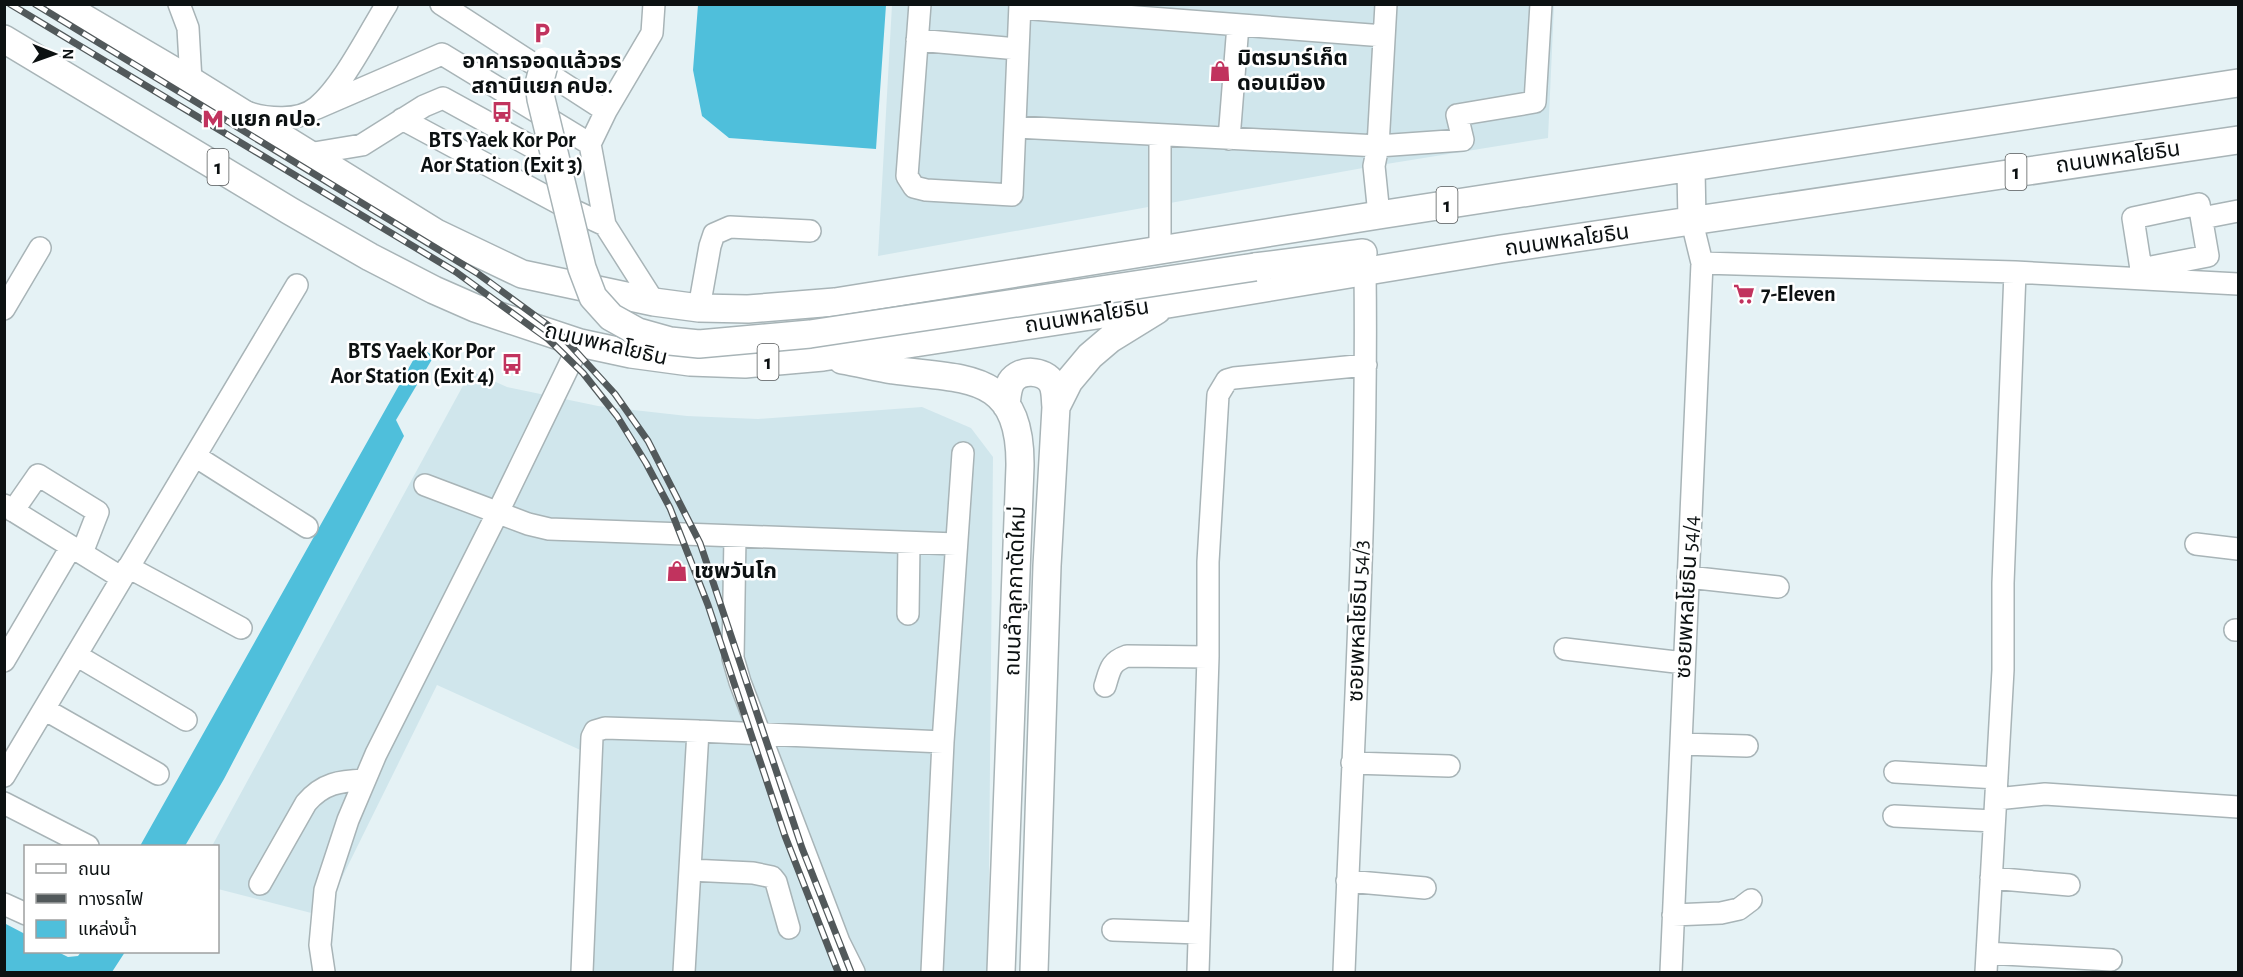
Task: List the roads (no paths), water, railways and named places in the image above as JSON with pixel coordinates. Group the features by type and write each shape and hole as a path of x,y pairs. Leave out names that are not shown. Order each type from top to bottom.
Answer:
{"main road":[{"name":"1","path":"60,4 191,81 436,233 522,274 654,302 699,308 748,309 835,302 1379,215 1691,169 2238,83"},
{"name":"ถนนพหลโยธิน","path":"4,39 370,257 475,308 580,343 631,354 690,362 745,364 824,357 1168,304 1365,270 2125,155 2238,141"},
{"path":"545,62 539,84 541,99 582,268 593,297 611,317 638,332 670,341 699,344 810,334 1359,253 1451,257"},
{"path":"1691,169 1692,222"},
{"name":"ถนนลำลูกกาตัดใหม่","path":"1034,972 1047,566 1056,407 1069,381 1090,356 1110,339 1168,304"},
{"name":"ถนนลำลูกกาตัดใหม่","path":"824,357 893,370 952,375 969,379 986,386 1006,405 1016,423 1020,441 1001,972"},
{"path":"1006,405 1008,388 1012,380 1018,375 1029,372 1044,375 1051,382 1055,390 1056,407"}],"street":[{"path":"179,4 188,28 191,81"},
{"path":"317,108 336,85 387,4"},
{"path":"441,4 606,111"},
{"path":"654,4 652,33 606,111 590,144 605,225 654,302"},
{"path":"920,4 907,176 914,187 926,190 1012,195 1020,6 1384,36"},
{"path":"1379,215 1374,166 1386,4"},
{"path":"1015,128 1377,146 1463,140 1457,116 1535,102 1541,4"},
{"path":"1229,139 1238,25"},
{"path":"917,40 1018,49"},
{"path":"223,102 248,113 269,117 295,117 442,54 590,144"},
{"path":"308,154 362,145 402,119 444,98 556,160 564,206"},
{"path":"402,119 564,206 605,225"},
{"path":"1160,135 1160,250"},
{"path":"2202,218 2238,211"},
{"name":"ซอยพหลโยธิน 54/4","path":"1671,972 1702,263 1692,222"},
{"path":"699,308 714,234 730,227 810,231"},
{"path":"4,309 40,248"},
{"path":"1702,263 2015,272 2238,284"},
{"name":"ซอยพหลโยธิน 54/3","path":"1344,972 1366,364 1365,270"},
{"path":"2015,272 2003,583 2003,670 1986,963 2111,960"},
{"path":"4,776 297,285"},
{"path":"324,972 320,945 325,890 364,780 580,343"},
{"path":"1198,972 1208,657 1208,562 1216,408 1222,387 1227,380 1366,364"},
{"path":"932,972 943,742 963,453"},
{"path":"195,456 307,527"},
{"path":"4,661 76,550 98,512 38,475 9,508 76,550 241,628"},
{"path":"425,485 528,524 549,529 956,544"},
{"path":"735,536 734,658 740,682 762,734 838,942 854,972"},
{"path":"908,614 909,543"},
{"path":"2196,544 2238,549"},
{"path":"1688,578 1778,588"},
{"path":"1565,649 1684,663"},
{"path":"76,654 186,720"},
{"path":"1105,686 1111,667 1117,659 1127,656 1208,657"},
{"path":"44,709 158,774"},
{"path":"582,972 592,737 595,731 605,729 698,731 943,742"},
{"path":"684,972 698,731"},
{"path":"1680,744 1747,746"},
{"path":"1353,763 1449,766"},
{"path":"1895,772 1996,789 2238,807"},
{"path":"260,884 314,793 326,785 339,781 364,780"},
{"path":"4,803 86,845"},
{"path":"1894,816 1994,821"},
{"path":"690,870 759,874 772,877 776,882 789,928"},
{"path":"1991,878 2069,885"},
{"path":"1347,881 1425,888"},
{"path":"1673,915 1730,911 1738,909 1751,900"},
{"path":"4,904 24,913"},
{"path":"1113,930 1199,933"}],"water":[{"path":"698,5 886,5 876,149 729,138 702,116 693,70"},
{"path":"420,348 434,356 396,420 404,436 224,779 186,845 141,845"},
{"path":"4,923 24,933 24,953 60,953 68,957 78,956 80,953 124,953 112,972 5,972"}],"railway":[{"path":"10,4 456,272 548,339 583,373 617,416 670,508 708,605 785,836 838,972"},
{"path":"35,4 477,273 560,334 615,394 648,441 700,543 802,848 851,972"}],"place":[{"name":"อาคารจอดแล้วจร สถานีแยก คปอ.","path":"542,33"},
{"name":"มิตรมาร์เก็ต ดอนเมือง","path":"1220,71"},
{"name":"BTS Yaek Kor Por Aor Station (Exit 3)","path":"502,112"},
{"name":"แยก คปอ.","path":"213,119"},
{"name":"7-Eleven","path":"1744,294"},
{"name":"BTS Yaek Kor Por Aor Station (Exit 4)","path":"512,364"},
{"name":"เซพวันโก","path":"677,571"}]}
